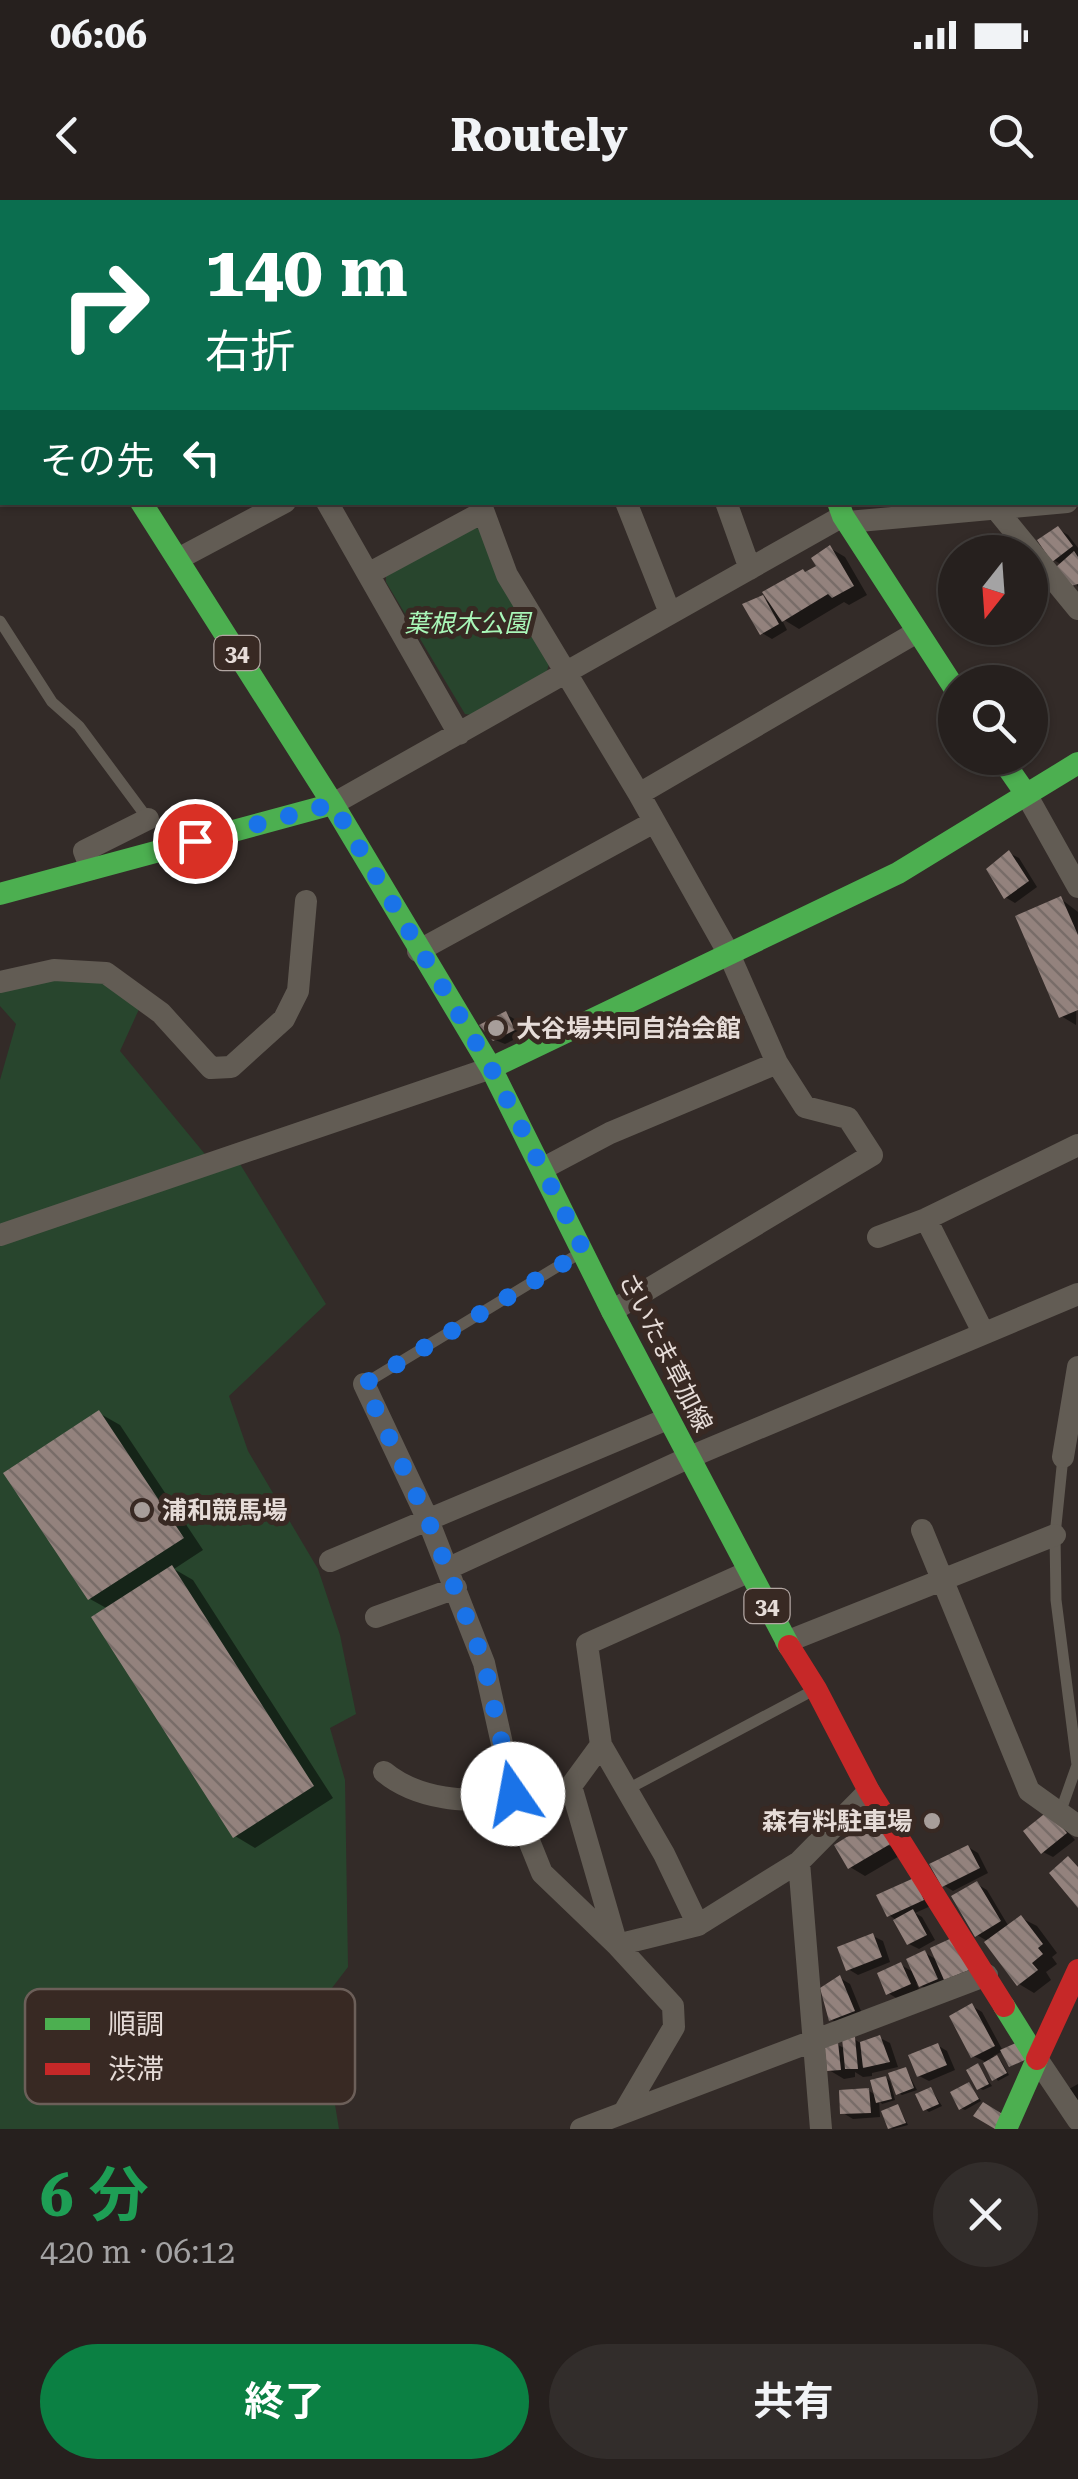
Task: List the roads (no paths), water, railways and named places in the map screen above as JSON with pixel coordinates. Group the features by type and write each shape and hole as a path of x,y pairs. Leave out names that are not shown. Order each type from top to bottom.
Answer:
{"main road":[{"name":"さいたま草加線","path":"143,505 333,804 491,1068 667,1419 786,1642 816,1689 870,1791 1038,2059"},
{"path":"843,514 939,665"},
{"path":"491,1068 898,873 1078,763"},
{"path":"1013,775 1026,794"},
{"path":"0,894 333,804"},
{"path":"1006,2129 1078,1970"}],"street":[{"path":"178,558 279,505"},
{"path":"329,505 459,734"},
{"path":"627,505 670,614"},
{"path":"727,505 750,569"},
{"path":"333,804 843,514 1037,505"},
{"path":"368,574 482,507 508,575 729,954 776,1063 805,1107 848,1118 872,1154 612,1311"},
{"path":"996,509 1078,609"},
{"path":"639,794 917,632"},
{"path":"1026,794 1078,887"},
{"path":"91,870 84,851 148,819"},
{"path":"418,951 654,822"},
{"path":"0,982 54,970 106,973 161,1014 212,1068 231,1067 284,1019 298,990 306,901"},
{"path":"542,1169 610,1134 776,1063"},
{"path":"0,1235 491,1068"},
{"path":"878,1237 926,1219 1078,1144"},
{"path":"926,1219 983,1332"},
{"path":"376,1617 690,1457 1078,1294"},
{"path":"1063,1456 1077,1379"},
{"path":"364,1384 428,1520 484,1662 516,1806 542,1872 673,2006 674,2027 624,2112"},
{"path":"330,1561 667,1419"},
{"path":"922,1530 1029,1791 1069,1819"},
{"path":"786,1642 1055,1535"},
{"path":"698,1924 601,1745 587,1644 748,1572"},
{"path":"384,1772 414,1791 516,1806 571,1786 601,1745"},
{"path":"571,1786 617,1945"},
{"path":"617,1945 698,1924 799,1862 870,1791"},
{"path":"799,1862 821,2129"},
{"path":"581,2129 987,1975"},
{"path":"1038,2059 1078,2120"}],"lane":[{"path":"0,621 52,702 79,726 148,819"},
{"path":"364,1384 584,1251"},
{"path":"1063,1456 1055,1535 1056,1600 1077,1765 1069,1819"},
{"path":"628,1789 816,1689"}],"place":[{"name":"大谷場共同自治会館","path":"496,1028"},
{"name":"浦和競馬場","path":"142,1510"},
{"name":"森有料駐車場","path":"932,1821"}],"park label":[{"name":"葉根木公園","path":"467,623"}]}
